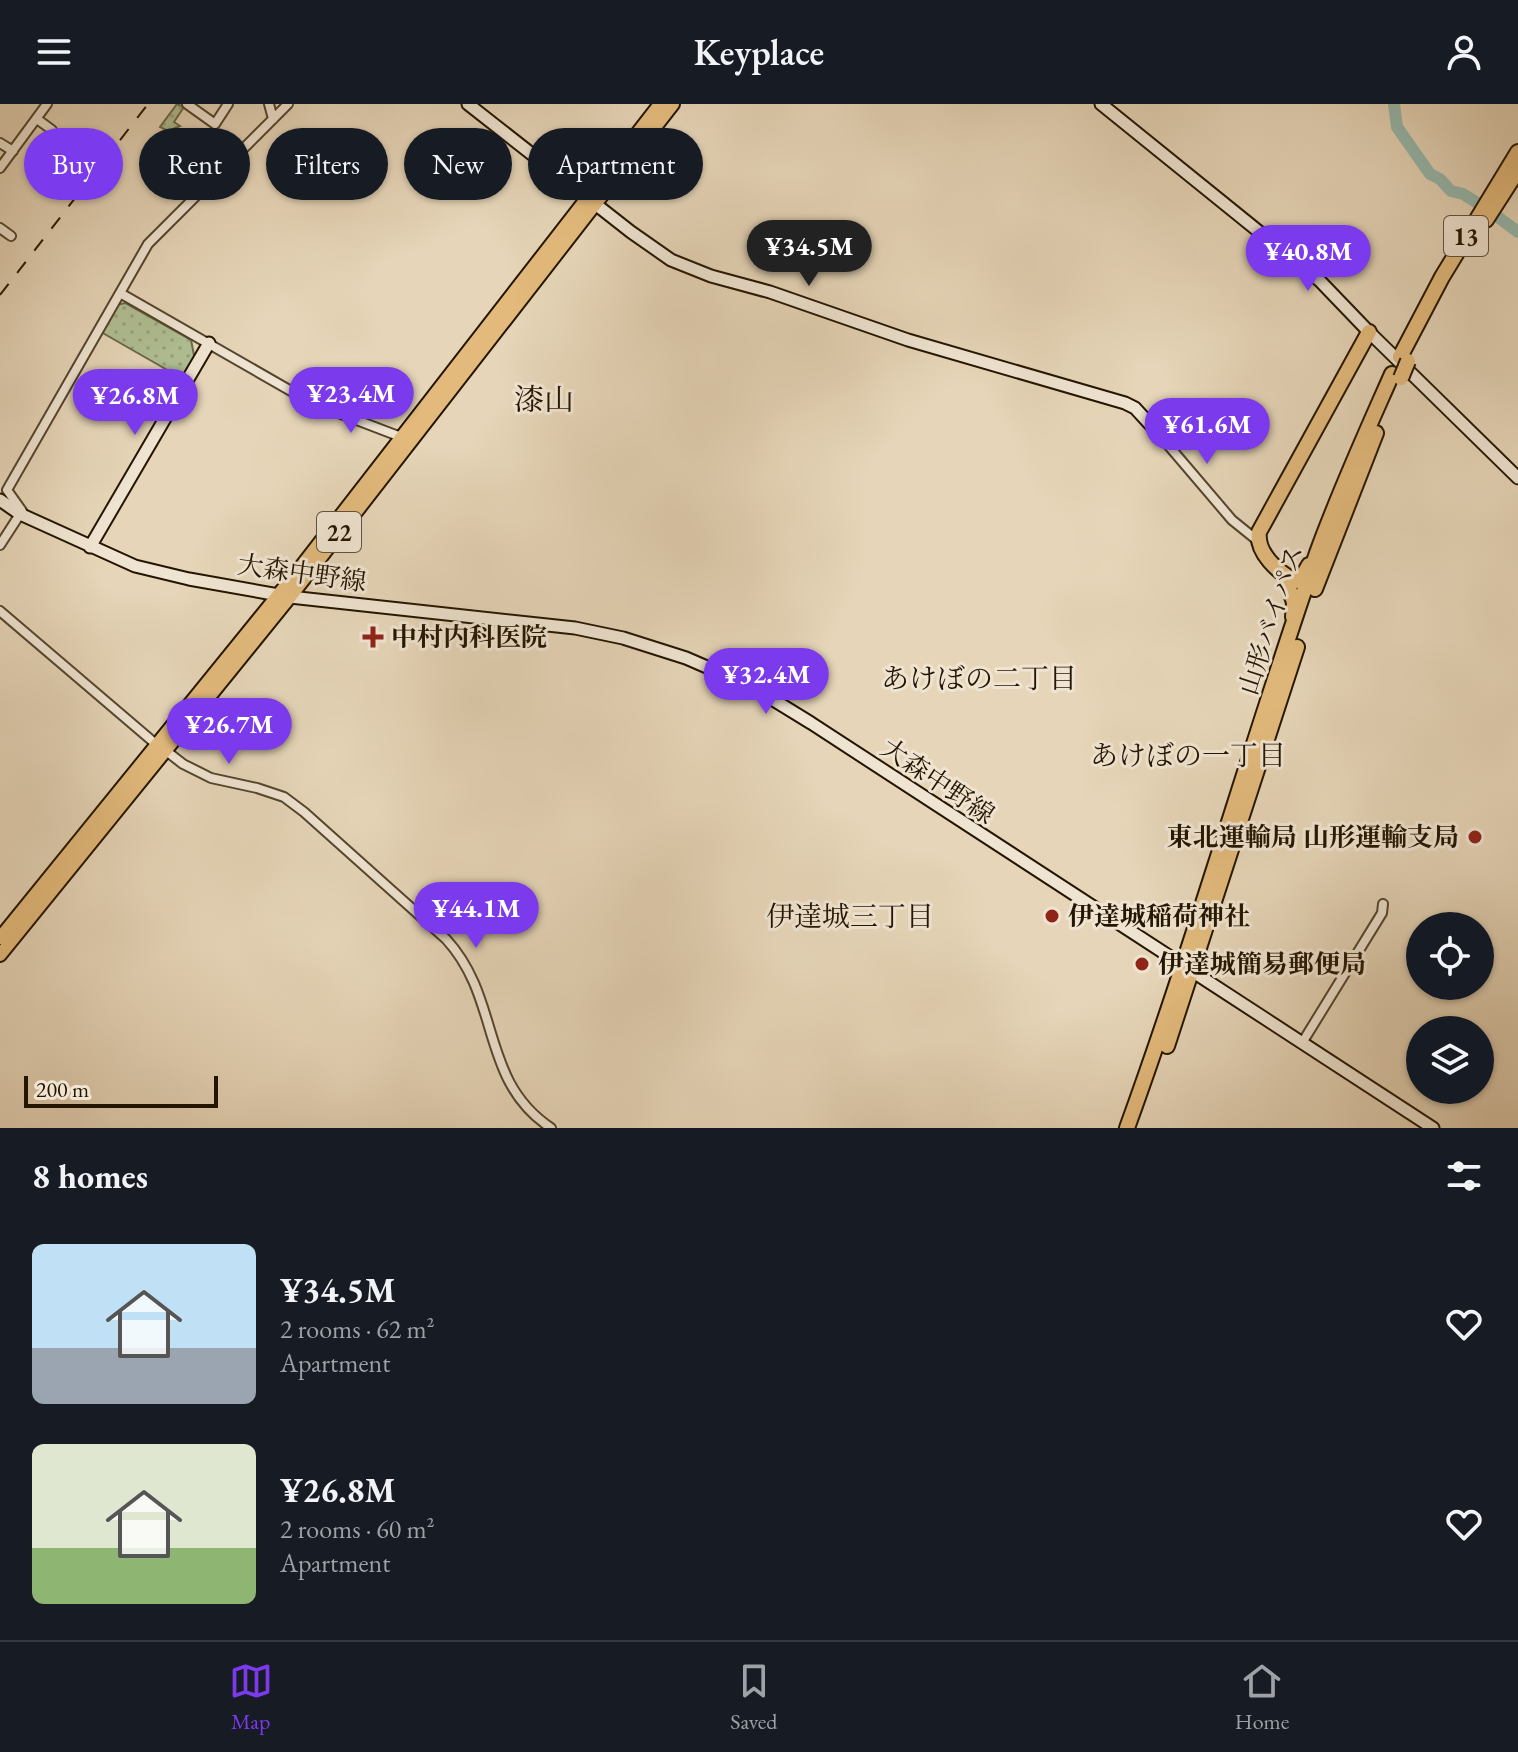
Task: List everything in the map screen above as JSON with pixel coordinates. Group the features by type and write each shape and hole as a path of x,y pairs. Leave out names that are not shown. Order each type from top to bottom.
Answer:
{"highway":[{"name":"山形バイパス","path":"1137,1128 1313,594 1361,468 1404,359 1462,244 1518,152"},
{"name":"山形バイパス","path":"1422,325 1518,170"},
{"path":"1267,708 1294,602 1284,575 1258,541 1266,518 1369,332"},
{"name":"山形バイパス","path":"1127,1128 1188,970 1318,552 1397,376"},
{"path":"1284,575 1295,581 1301,579 1319,536 1333,514"}],"main road":[{"path":"468,104 652,248 682,264 895,336 1125,403 1135,408 1157,432"},
{"name":"22","path":"0,938 284,596 591,201 660,104"},
{"name":"22","path":"284,596 401,437 673,104"},
{"path":"1101,104 1320,281 1518,478"},
{"path":"90,547 209,343"},
{"name":"大森中野線","path":"0,500 20,514 135,566 189,579 284,596 575,628 623,638 686,658 772,699 1433,1128"},
{"name":"22","path":"0,955 161,747"}],"street":[{"path":"0,168 47,104"},
{"path":"187,104 215,124 228,104"},
{"path":"269,104 273,119"},
{"path":"0,545 20,514 19,503 7,490 148,244 288,104"},
{"path":"37,119 49,128"},
{"path":"0,143 13,151"},
{"path":"0,228 11,236"},
{"path":"120,293 312,403 401,437"},
{"path":"1157,432 1232,520 1258,541"},
{"path":"0,611 183,764 211,778 284,797 446,939 465,962 478,987 500,1062 513,1091 533,1114 551,1128"},
{"path":"1302,1043 1382,913 1383,904"}],"green space":[{"path":"177,104 184,107 174,122 180,126 160,127"},
{"path":"125,303 191,340 195,360 183,379 101,332 117,305"}],"waterway":[{"path":"1394,104 1397,127 1430,174 1440,179 1451,191 1463,194 1518,232"}],"railway":[{"path":"0,295 148,104"}],"place":[{"name":"中村内科医院","path":"373,637"},
{"name":"東北運輸局 山形運輸支局","path":"1475,837"},
{"name":"伊達城稲荷神社","path":"1052,916"},
{"name":"伊達城簡易郵便局","path":"1142,964"}],"district":[{"name":"漆山","path":"544,399"},
{"name":"あけぼの二丁目","path":"979,678"},
{"name":"あけぼの一丁目","path":"1188,755"},
{"name":"伊達城三丁目","path":"850,916"}]}
